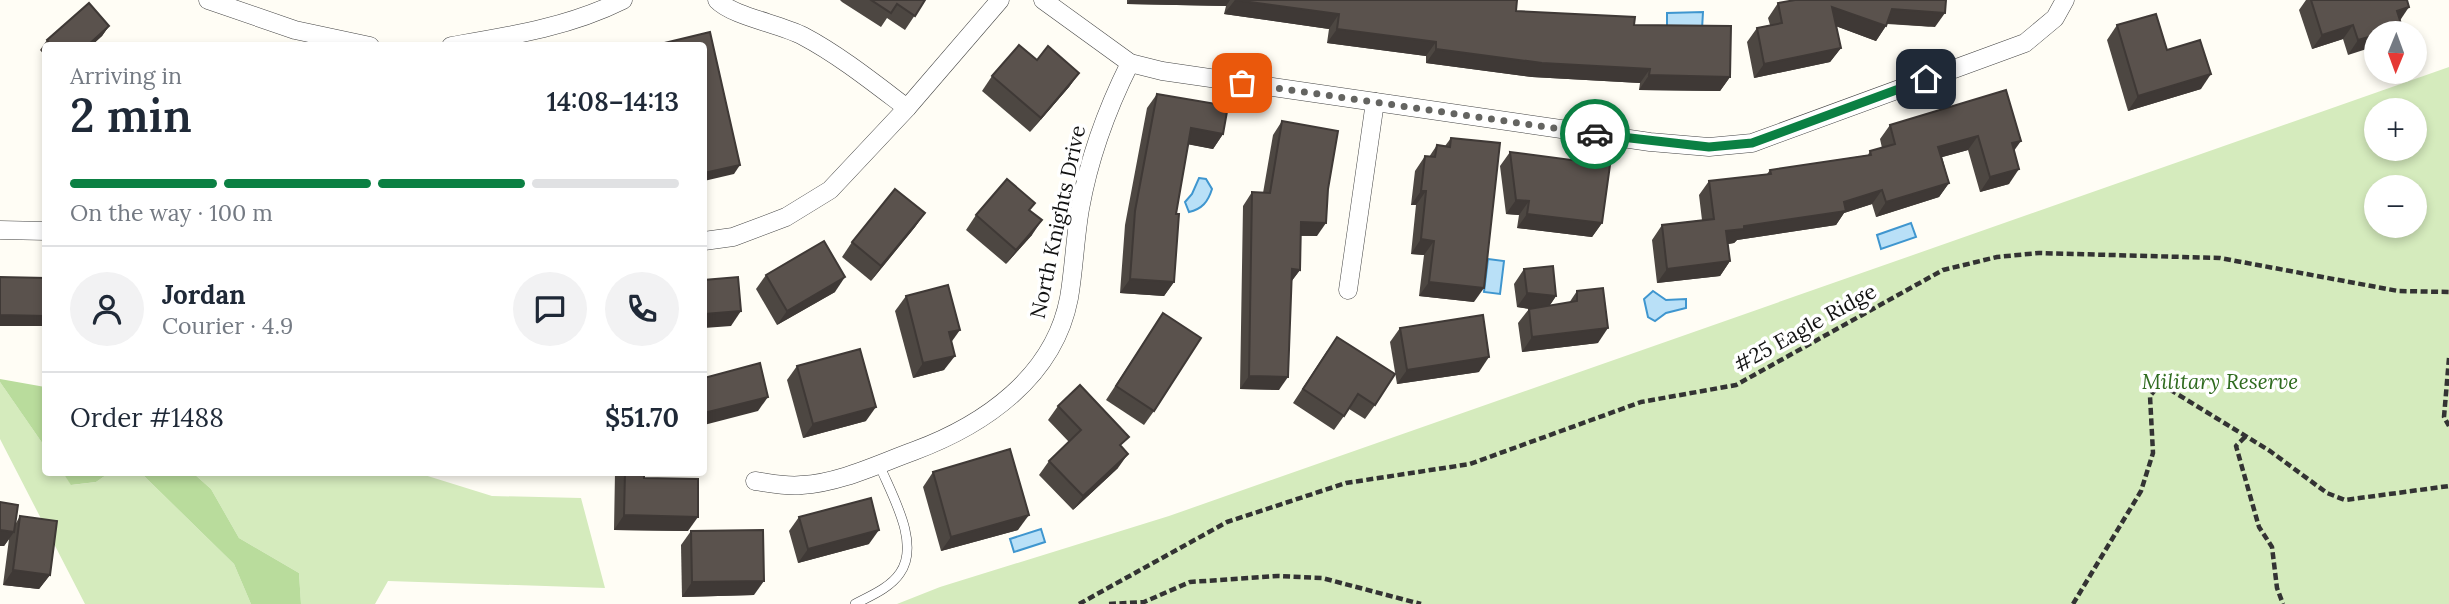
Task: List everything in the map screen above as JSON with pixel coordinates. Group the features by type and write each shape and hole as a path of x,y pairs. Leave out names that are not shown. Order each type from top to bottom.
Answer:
{"street":[{"path":"208,0 295,30 351,42"},
{"path":"475,42 577,20 623,0"},
{"path":"718,0 749,16 780,24 807,38 907,108"},
{"path":"707,241 733,237 786,217 831,190 907,108 1000,0"},
{"path":"1043,0 1130,63 1650,142 1709,147 1752,143 2025,43 2056,18 2065,0"},
{"name":"North Knights Drive","path":"755,481 800,486 828,482 879,464 974,425 1010,398 1040,365 1058,333 1069,300 1081,207 1106,111 1130,63"},
{"path":"1349,290 1375,102"},
{"path":"0,230 42,231"}],"lane":[{"path":"855,604 887,586 900,573 909,554 904,528 879,464"}],"path":[{"name":"#25 Eagle Ridge","path":"1079,604 1227,522 1254,513 1346,483 1470,464 1641,402 1736,385 1942,270 1997,257 2039,253 2220,258 2398,291 2449,292"},
{"path":"2449,358 2444,417 2449,426"},
{"path":"2073,604 2141,491 2152,453 2150,396 2156,389 2169,389 2270,451 2327,493 2345,500 2407,494 2449,486"},
{"path":"2245,438 2236,446 2242,461 2244,483 2264,539 2272,547 2274,572 2283,604"},
{"path":"1109,604 1144,602 1190,582 1278,576 1322,578 1421,604"}],"green space":[{"name":"Military Reserve","path":"2449,67 2449,604 897,604 940,587 1169,516 2401,84 2427,84 2427,75"},
{"path":"0,379 42,386 42,443"},
{"path":"0,382 42,443 42,476 65,476 72,485 96,482 105,476 144,476 234,564 251,604 85,604 0,439"},
{"path":"65,476 105,476 96,482 71,485"},
{"path":"144,476 196,476 211,489 239,538 299,573 301,604 251,604 234,564"},
{"path":"196,476 428,476 492,496 581,498 605,588 388,581 375,604 301,604 299,573 239,538 211,489"}],"water":[{"path":"1703,12 1702,29 1667,29 1667,13"},
{"path":"1199,178 1206,179 1212,189 1204,204 1189,212 1185,202"},
{"path":"1911,223 1916,237 1881,249 1877,235"},
{"path":"1488,259 1504,261 1500,294 1484,292"},
{"path":"1653,291 1666,300 1686,299 1686,308 1666,313 1655,321 1648,317 1644,299"},
{"path":"1041,529 1045,542 1014,552 1010,539"}],"building":[{"path":"871,0 925,0 915,16 897,4 891,13"},
{"path":"1235,0 1517,0 1516,11 1635,17 1634,25 1731,26 1730,77 1649,75 1650,69 1542,63 1436,49 1436,42 1337,29 1339,14"},
{"path":"1795,0 1946,0 1945,13 1892,9 1886,26 1832,7 1841,48 1764,64 1757,28 1782,23 1778,3"},
{"path":"2311,0 2407,0 2409,7 2397,11 2400,21 2364,21 2364,38 2358,40 2353,25 2322,35"},
{"path":"89,3 109,26 91,42 47,40"},
{"path":"2156,14 2167,50 2200,40 2211,74 2138,96 2117,25"},
{"path":"710,32 740,165 707,172 707,42 669,42"},
{"path":"1019,45 1037,60 1048,46 1079,73 1041,118 992,76"},
{"path":"2006,90 2021,141 2012,143 2019,169 1990,177 1978,136 1938,147 1949,183 1886,202 1882,190 1844,202 1846,211 1726,231 1730,261 1667,269 1662,225 1714,219 1709,181 1771,174 1770,170 1871,155 1870,151 1895,144 1890,125"},
{"path":"1157,94 1228,106 1223,134 1191,128 1176,214 1179,214 1174,282 1130,279 1135,211"},
{"path":"1282,121 1338,131 1328,189 1326,223 1301,222 1300,270 1292,269 1288,377 1249,376 1252,192 1270,193"},
{"path":"1451,138 1500,143 1484,288 1429,282 1434,241 1421,239 1426,191 1421,191 1425,156 1435,157 1437,145 1450,147"},
{"path":"1510,152 1610,165 1602,223 1527,214 1529,201 1516,200"},
{"path":"1007,179 1035,203 1029,210 1042,220 1016,250 976,215"},
{"path":"895,189 925,213 881,266 852,242"},
{"path":"824,241 845,277 787,311 766,275"},
{"path":"1553,266 1556,296 1527,293 1524,269"},
{"path":"0,277 42,278 42,316 0,315"},
{"path":"738,277 741,311 707,314 707,280"},
{"path":"948,285 960,330 949,332 955,356 923,363 906,296"},
{"path":"1603,288 1608,328 1532,337 1529,309 1577,301 1577,291"},
{"path":"1163,313 1201,338 1154,411 1116,386"},
{"path":"1483,315 1489,357 1407,370 1400,328"},
{"path":"1337,337 1395,374 1375,405 1358,394 1344,416 1303,389"},
{"path":"860,349 876,407 813,424 797,366"},
{"path":"760,363 768,397 707,412 707,377"},
{"path":"1080,385 1129,437 1120,445 1128,454 1083,496 1049,461 1081,430 1058,406"},
{"path":"1010,449 1029,515 951,537 933,472"},
{"path":"625,476 698,479 698,517 624,515"},
{"path":"871,498 879,530 808,549 799,517"},
{"path":"0,502 18,505 14,532 0,530"},
{"path":"20,516 57,521 50,575 13,570"},
{"path":"763,530 764,581 692,582 691,531"}],"way so far":[{"path":"1242,83 1595,134"}],"route":[{"path":"1595,134 1709,147 1752,143 1926,79"}]}
